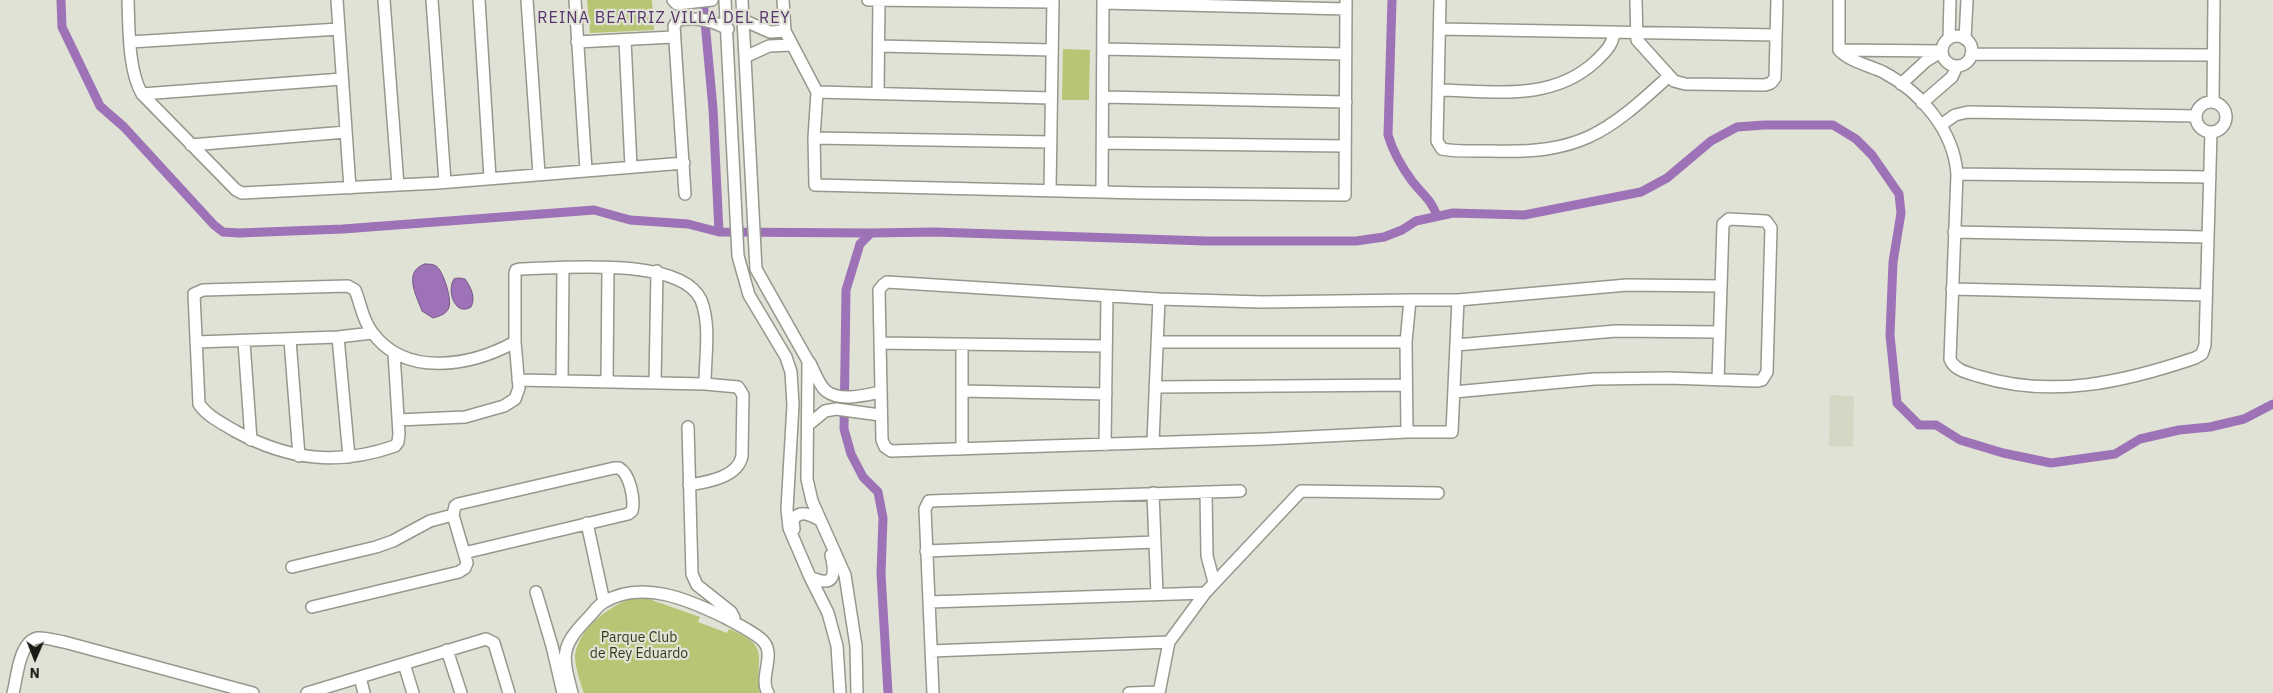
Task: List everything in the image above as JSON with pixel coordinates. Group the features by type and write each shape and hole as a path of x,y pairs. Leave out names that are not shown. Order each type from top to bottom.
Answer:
{"street":[{"path":"128,0 130,42 136,85 142,94 191,145 236,190 242,193 398,186 684,163"},
{"path":"337,0 350,188"},
{"path":"384,0 398,186"},
{"path":"432,0 445,182"},
{"path":"479,0 490,178"},
{"path":"527,0 539,174"},
{"path":"575,0 586,170"},
{"path":"673,0 677,4 689,4 712,0"},
{"path":"726,0 738,256 749,295 786,356 791,372 793,405 787,509 789,528 810,577 828,612 837,646 840,693"},
{"path":"742,0 756,269 826,391 837,395 863,396 881,392"},
{"path":"783,0 786,30 817,92 814,138 815,185 1102,192 1345,195 1346,4 1103,1 1102,192"},
{"path":"868,0 1052,1 1050,190"},
{"path":"878,94 879,0"},
{"path":"1440,0 1437,141 1442,149 1524,152 1559,148 1597,133 1630,112 1669,76"},
{"path":"1636,0 1635,33 1638,43 1677,83 1768,85 1775,78 1777,0"},
{"path":"1839,0 1839,50 1847,57 1884,73 1901,84 1922,103 1941,125 1954,154 1957,174 1950,356 1953,365 1974,374 2005,383 2055,388 2090,385 2128,378 2199,356 2205,345 2211,132"},
{"path":"1949,38 1950,0"},
{"path":"1922,103 1952,77 1957,66 1966,62 1971,54 1970,46 1965,39 1967,0"},
{"path":"2212,102 2214,0"},
{"path":"685,194 673,37 675,22 688,18 713,21 728,29"},
{"path":"743,20 770,32 786,30"},
{"path":"130,42 339,29"},
{"path":"1440,29 1776,35"},
{"path":"1438,90 1526,91 1550,87 1573,78 1588,68 1611,45 1614,32"},
{"path":"1957,66 1948,63 1942,55 1942,50 1949,38 1954,36 1965,39"},
{"path":"578,42 673,37"},
{"path":"625,40 631,167"},
{"path":"745,57 769,46 792,45"},
{"path":"879,46 1052,50"},
{"path":"1103,49 1346,54"},
{"path":"1839,50 1942,50"},
{"path":"1901,84 1926,60 1942,50"},
{"path":"1971,54 2213,55"},
{"path":"142,94 342,79"},
{"path":"817,92 1051,98"},
{"path":"1103,97 1346,102"},
{"path":"2212,102 2222,107 2226,117 2222,127 2211,132 2202,129 2196,116 2202,106 2212,102"},
{"path":"1941,125 1963,112 2196,116"},
{"path":"191,145 346,132"},
{"path":"814,138 1050,142"},
{"path":"1103,143 1345,146"},
{"path":"1957,174 2210,177"},
{"path":"1454,392 1594,379 1758,381 1766,375 1771,228 1768,222 1730,219 1724,222 1720,286 1718,380"},
{"path":"1954,232 2207,237"},
{"path":"562,381 563,268"},
{"path":"607,381 608,268"},
{"path":"398,420 465,417 504,406 515,399 518,380 515,342 516,270 608,268 657,271 686,283 700,298 706,318 705,384"},
{"path":"655,383 657,271"},
{"path":"1458,300 1452,432 1407,432 891,451 884,447 882,440 879,290 887,282 1159,299 1262,302 1458,300 1627,285 1720,286"},
{"path":"394,353 398,420 398,442 395,446 349,457 299,456 251,440 214,419 199,404 194,298 197,292 203,290 348,286 356,290 364,320 372,333 394,353 414,361 433,364 457,362 479,357 515,342"},
{"path":"1952,289 2206,295"},
{"path":"1105,444 1107,296"},
{"path":"1153,442 1159,299"},
{"path":"1407,432 1406,342 1410,300"},
{"path":"1456,346 1616,331 1719,332"},
{"path":"196,342 290,340 372,333"},
{"path":"338,337 349,457"},
{"path":"290,340 299,456"},
{"path":"244,342 251,440"},
{"path":"1157,342 1406,342"},
{"path":"880,343 1106,346"},
{"path":"962,345 962,449"},
{"path":"808,361 807,479 812,502 845,575 856,646 858,693"},
{"path":"518,380 734,386 742,392 742,456 739,464 734,471 707,482 689,485"},
{"path":"1155,387 1406,385"},
{"path":"962,391 1106,394"},
{"path":"808,425 825,411 836,409 880,415"},
{"path":"688,427 692,574 697,585 731,612 734,618 732,621"},
{"path":"312,608 459,572 465,568 467,562 464,552 453,515 455,506 458,504 614,468 623,470 626,473 633,504 632,511 628,514 464,552"},
{"path":"933,693 925,509 929,501 1153,492 1240,491"},
{"path":"1129,693 1159,692 1169,642 1204,593 1301,491 1438,493"},
{"path":"1153,492 1157,594"},
{"path":"1206,492 1207,556 1214,582"},
{"path":"800,554 793,524 795,516 805,513 820,520"},
{"path":"292,567 376,547 393,541 430,522 453,515"},
{"path":"587,523 604,602"},
{"path":"810,577 819,581 828,581 834,574 827,534"},
{"path":"926,551 1155,542"},
{"path":"536,592 552,646 563,693"},
{"path":"572,693 564,662 566,649 572,634 604,602 628,593 657,593 695,602 732,621 762,640 767,648 768,657 764,682 768,693"},
{"path":"929,602 1204,593"},
{"path":"13,693 24,647 32,640 40,638 64,642 253,693"},
{"path":"307,693 486,639 491,640 509,693"},
{"path":"931,651 1169,642"},
{"path":"447,650 460,693"},
{"path":"404,664 413,693"},
{"path":"360,677 364,693"}],"shaded area":[{"path":"425,264 436,266 439,269 444,279 450,303 445,313 433,318 422,311 413,285 414,272 418,267"},
{"path":"454,279 465,279 473,296 471,307 465,309 460,308 453,301 452,284"},
{"path":"1830,395 1854,396 1853,447 1829,446"}],"green space":[{"path":"587,0 652,0 654,30 590,33"},
{"path":"1063,49 1090,50 1089,100 1062,100"},
{"name":"Parque Club de Rey Eduardo","path":"631,598 646,598 700,617 698,622 727,633 729,629 752,641 757,647 759,654 760,693 584,693 575,658 578,645 589,627 596,620 613,607"}],"waterway":[{"path":"61,0 62,27 100,106 124,127 214,225 223,232 343,229 594,210 630,220 688,224 719,232 871,233"},
{"path":"703,0 713,109 719,232"},
{"path":"1392,0 1388,135 1401,164 1429,201 1437,216"},
{"path":"888,693 881,574 883,518 878,492 863,477 851,454 844,429 846,290 860,244 871,233 934,232 1206,241 1356,241 1384,237 1402,230 1416,221 1453,213 1524,215 1641,192 1667,178 1711,141 1737,127 1833,125 1856,139 1872,155 1899,194 1901,213 1893,262 1890,335 1897,403 1919,425 1936,425 1960,440 2003,453 2051,463 2115,454 2140,439 2244,419 2273,404"}],"district":[{"name":"REINA BEATRIZ VILLA DEL REY","path":"664,18"}]}
